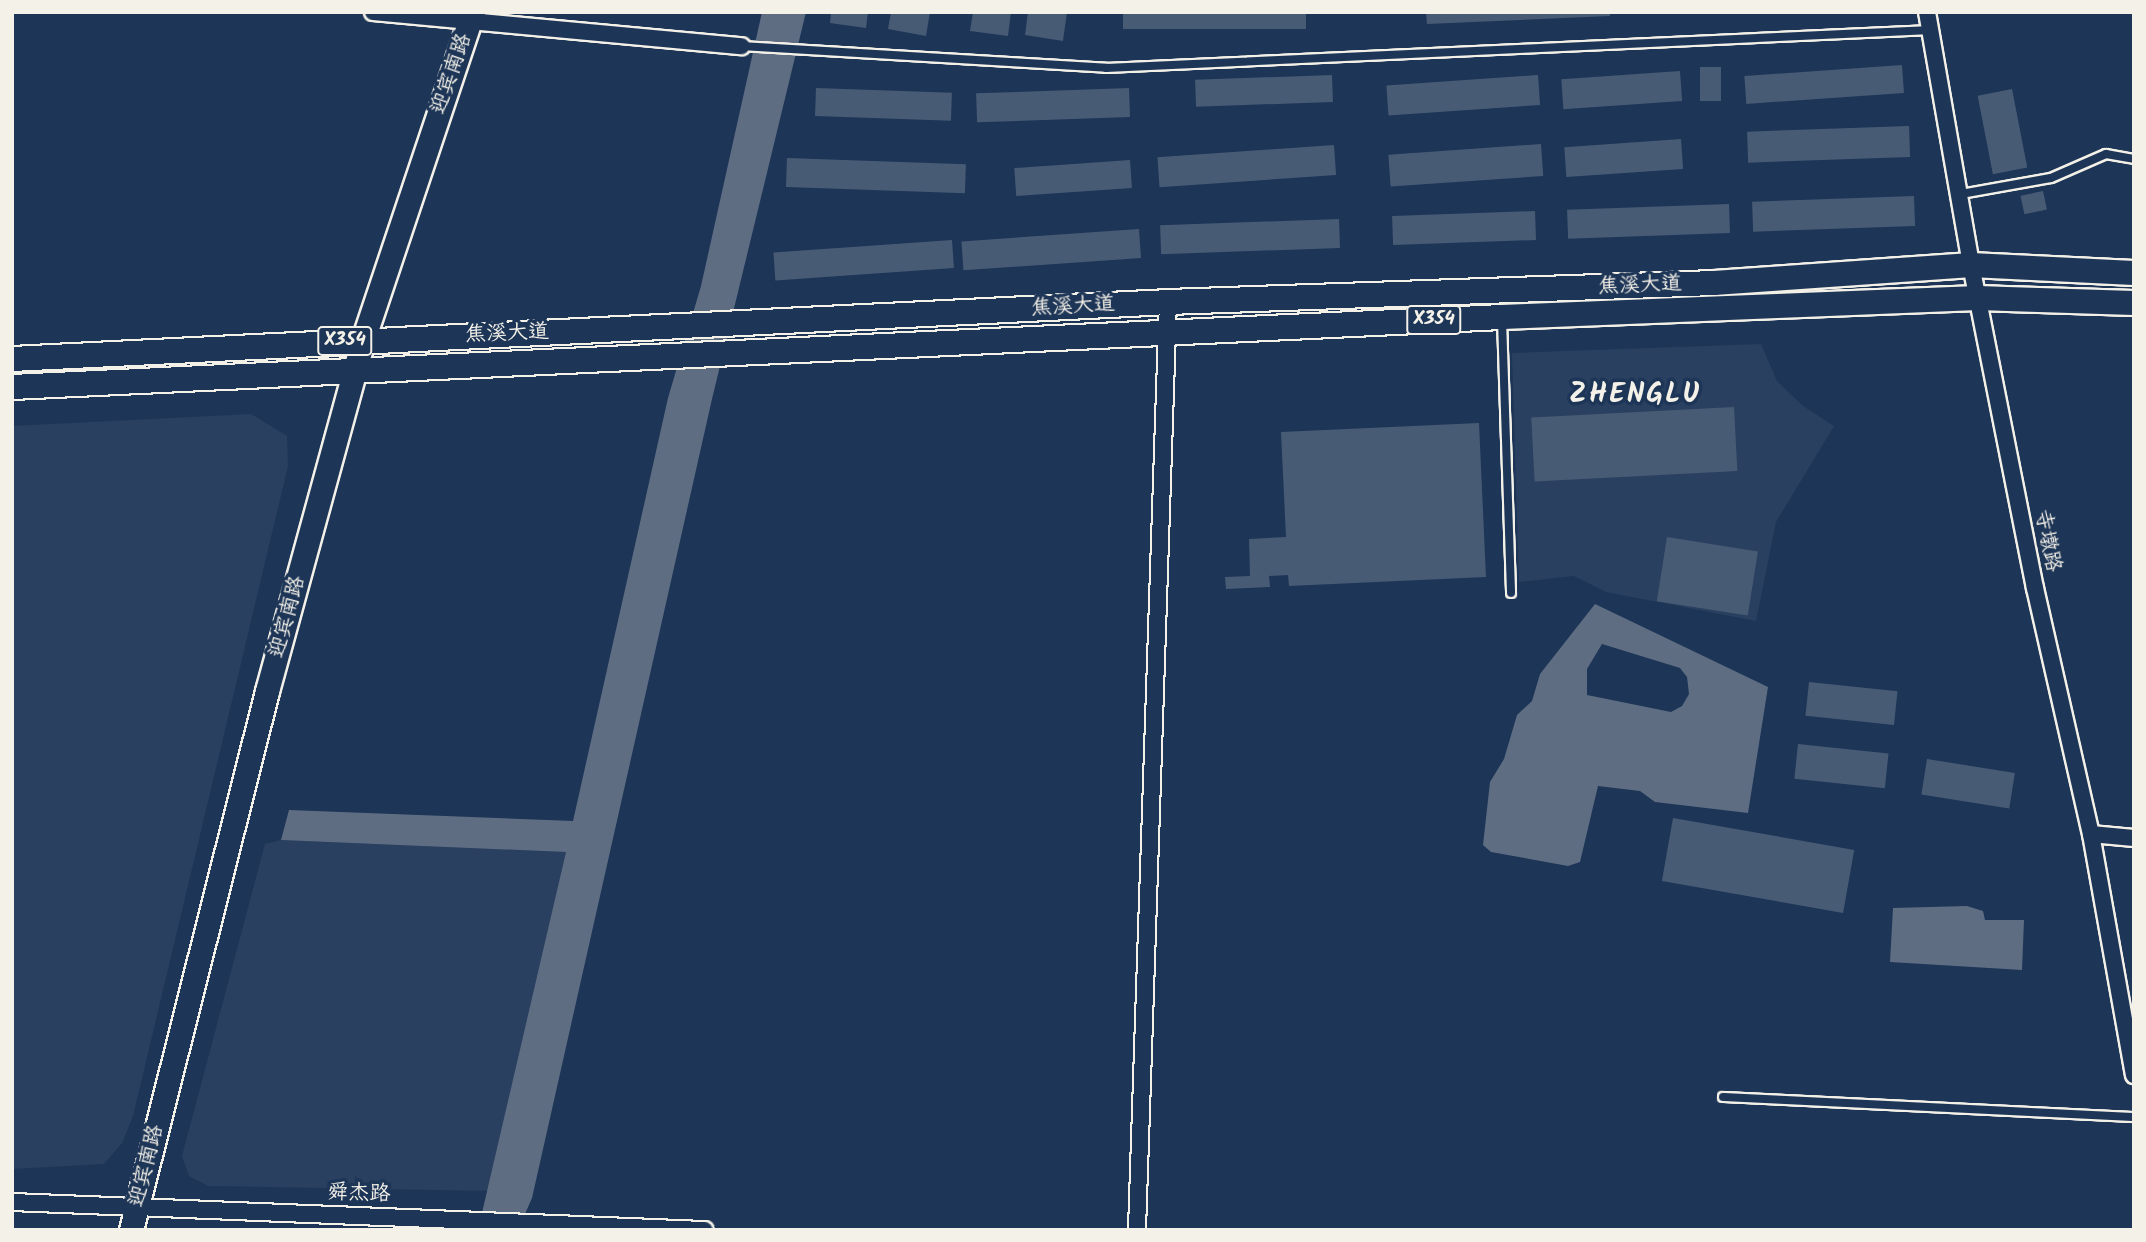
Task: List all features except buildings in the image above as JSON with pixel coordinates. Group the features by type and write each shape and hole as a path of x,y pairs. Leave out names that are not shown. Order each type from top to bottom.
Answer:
{"main road":[{"name":"焦溪大道","path":"12,359 1168,302 1714,283 1971,265 2134,273"},
{"name":"焦溪大道","path":"12,387 1502,317 1978,298 2134,303"}],"street":[{"path":"373,12 472,15 741,46"},
{"name":"寺墩路","path":"1927,12 1961,194 1971,265 2035,588 2091,834 2134,1075"},
{"name":"迎宾南路","path":"131,1230 267,691 363,340 472,15"},
{"path":"1137,1230 1170,334 1168,302"},
{"path":"2091,834 2134,838"},
{"name":"舜杰路","path":"12,1202 704,1230"}],"lane":[{"path":"741,46 1106,68 1931,30"},
{"path":"1961,194 2051,178 2106,154 2134,159"},
{"path":"1502,317 1511,593"},
{"path":"1723,1097 2134,1117"}],"shaded area":[{"path":"762,12 806,12 712,399 532,1198 518,1230 478,1230 566,852 281,840 289,810 573,821 668,398 701,286"},
{"path":"1761,344 1777,381 1803,406 1834,426 1776,522 1756,621 1606,592 1574,576 1519,582 1512,353"},
{"path":"251,414 287,436 288,466 133,1116 122,1143 104,1164 12,1169 12,426"},
{"path":"1595,604 1768,687 1748,813 1655,802 1640,791 1598,786 1580,862 1568,866 1491,852 1483,845 1490,782 1504,759 1517,715 1532,701 1540,674","holes":["1602,644 1680,668 1687,677 1689,694 1682,706 1671,712 1587,695 1587,669"]},
{"path":"281,840 566,852 490,1191 208,1186 189,1176 182,1156 265,844"},
{"path":"1967,906 1983,911 1985,920 2024,920 2022,970 1890,962 1893,908"}],"district":[{"name":"ZHENGLU","path":"1635,395"}]}
